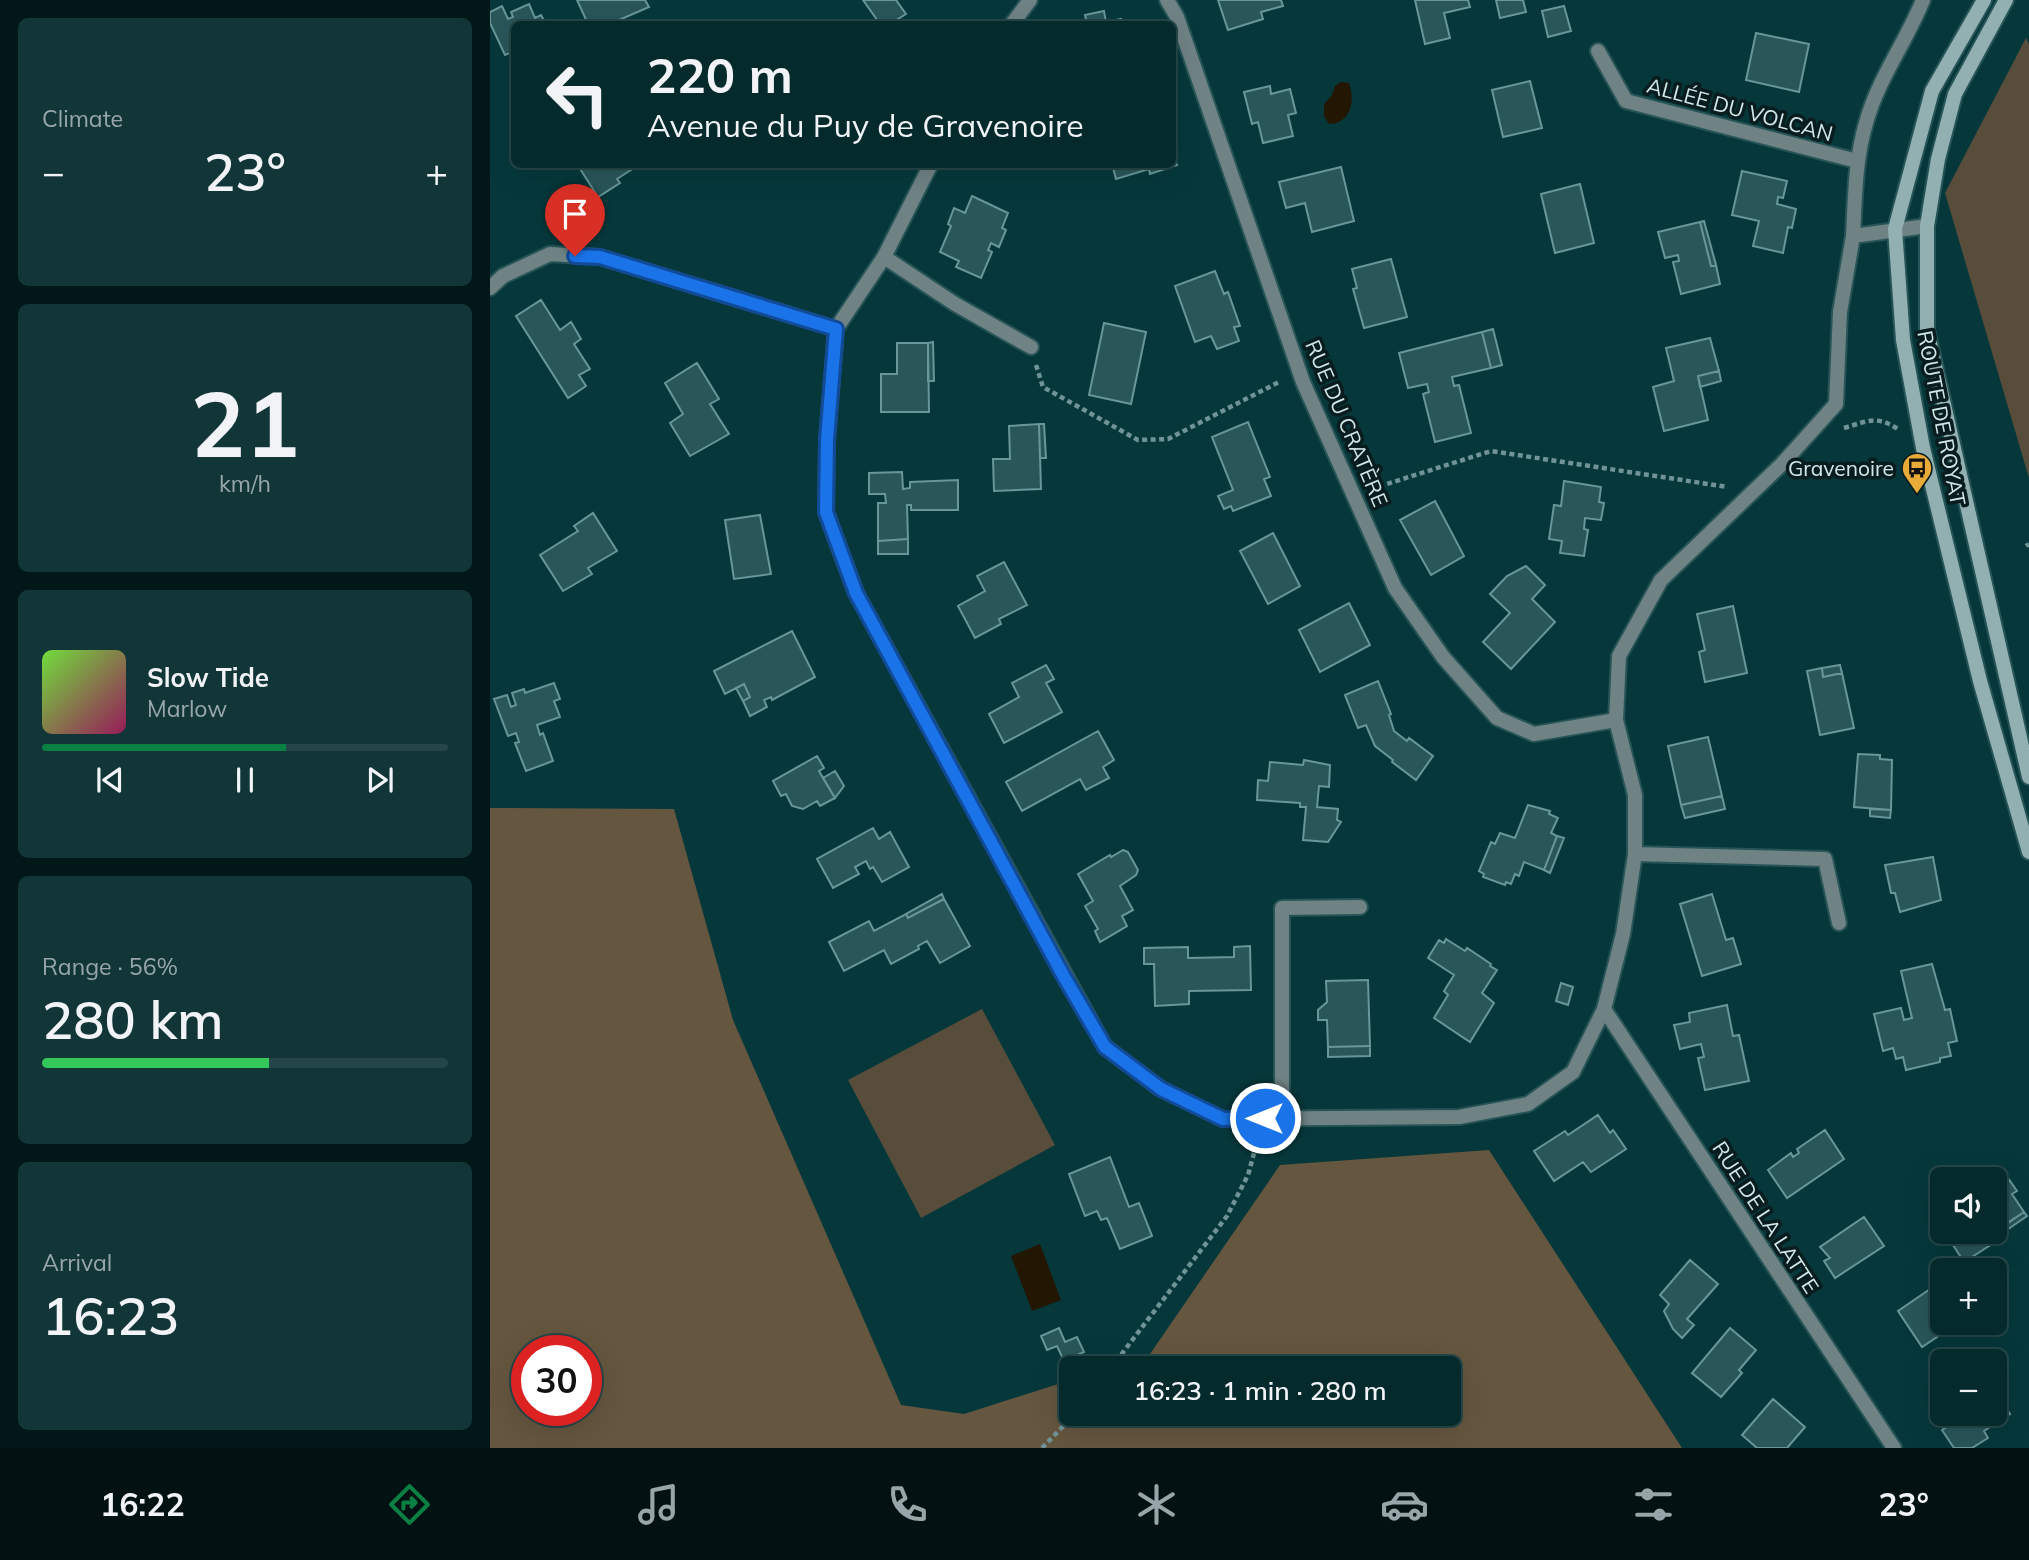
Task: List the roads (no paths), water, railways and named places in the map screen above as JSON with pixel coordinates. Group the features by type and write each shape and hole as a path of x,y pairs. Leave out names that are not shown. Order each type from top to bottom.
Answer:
{"main road":[{"name":"ROUTE DE ROYAT","path":"1984,0 1932,90 1895,229 1903,340 1923,448 1980,681 2029,852"},
{"name":"ROUTE DE ROYAT","path":"2006,0 1955,93 1938,159 1927,226 1927,330 2029,777"}],"street":[{"path":"1014,21 1030,0"},
{"name":"RUE DU CRATÈRE","path":"1167,0 1177,17 1300,371 1395,588 1443,657 1497,718 1534,734 1616,720"},
{"path":"929,168 884,257 836,329 827,440 826,512 856,593 1057,963 1105,1047 1161,1089 1223,1119 1459,1118 1528,1104 1573,1072 1604,1009 1623,934 1636,854 1635,795 1616,720 1619,656 1661,580 1782,464 1836,404 1840,312 1853,236 1857,162 1866,121 1891,61 1923,0"},
{"name":"ALLÉE DU VOLCAN","path":"1598,51 1626,101 1857,162"},
{"path":"1853,236 1927,226"},
{"path":"490,289 503,276 550,254 600,257 836,329"},
{"path":"884,257 955,304 1031,347"},
{"path":"1636,854 1825,859 1839,923"},
{"path":"1282,1118 1282,908 1360,907"},
{"name":"RUE DE LA LATTE","path":"1604,1009 1894,1448"}],"place":[{"name":"Gravenoire","path":"1917,495"}]}
